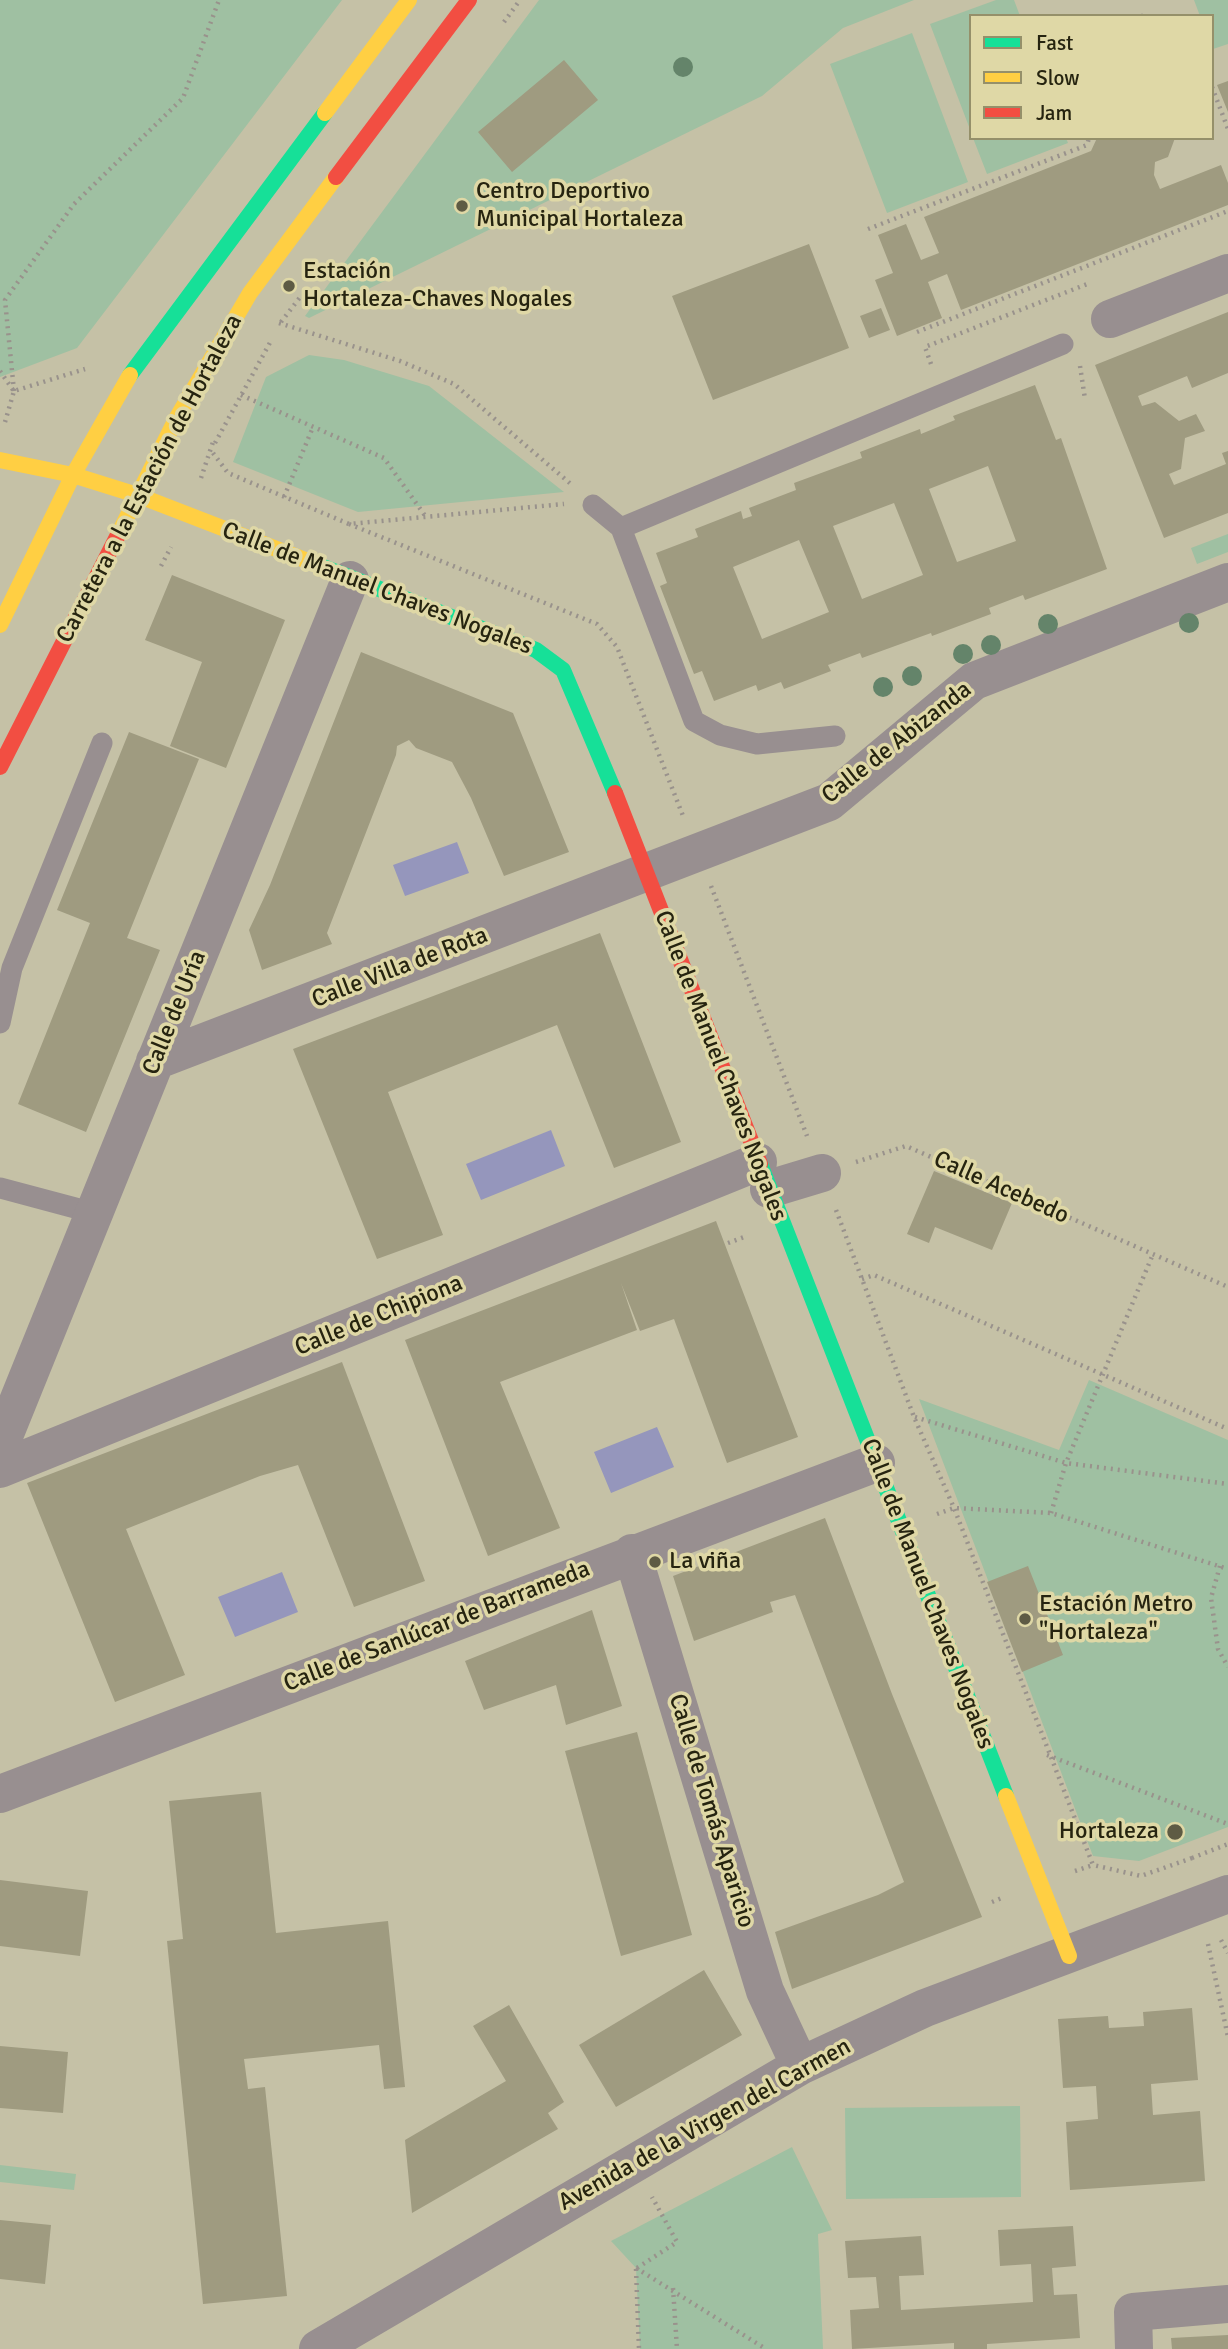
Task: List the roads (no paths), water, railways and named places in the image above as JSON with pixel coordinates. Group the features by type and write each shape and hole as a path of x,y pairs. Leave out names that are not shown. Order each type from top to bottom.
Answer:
{"street":[{"name":"Carretera a la Estación de Hortaleza","path":"0,625 73,475 120,388 409,0"},
{"name":"Carretera a la Estación de Hortaleza","path":"0,767 137,495 242,307 469,0"},
{"path":"1110,319 1228,273"},
{"name":"Calle de Manuel Chaves Nogales","path":"0,460 73,475 137,495 350,580 536,650 563,670 582,707 644,874 1069,1956"},
{"name":"Calle de Uría","path":"0,1446 350,580"},
{"name":"Calle de Abizanda","path":"644,874 829,802 974,681 1217,595"},
{"name":"Calle Villa de Rota","path":"155,1061 644,874"},
{"path":"763,1176 822,1173"},
{"name":"Calle de Chipiona","path":"0,1469 763,1176"},
{"name":"Calle de Sanlúcar de Barrameda","path":"0,1794 876,1463"},
{"name":"Calle de Tomás Aparicio","path":"632,1553 765,1991 800,2066"},
{"name":"Avenida de la Virgen del Carmen","path":"318,2349 800,2066 925,2008 1228,1894"},
{"path":"1134,2349 1133,2312 1228,2304"}],"lane":[{"path":"621,528 1063,344"},
{"path":"593,505 621,528 694,721 720,736 757,744 835,736"},
{"path":"0,1024 12,968 102,743"},
{"path":"0,1188 94,1213"}],"water":[{"path":"457,842 469,873 405,896 393,865"},
{"path":"551,1130 565,1166 481,1200 466,1164"},
{"path":"657,1427 674,1467 611,1493 594,1452"},
{"path":"282,1572 298,1612 235,1637 218,1597"}],"place":[{"name":"Centro Deportivo Municipal Hortaleza","path":"462,206"},
{"name":"Estación Hortaleza-Chaves Nogales","path":"289,286"},
{"name":"La viña","path":"655,1562"},
{"name":"Estación Metro \"Hortaleza\"","path":"1025,1619"},
{"name":"Hortaleza","path":"1175,1832"}]}
